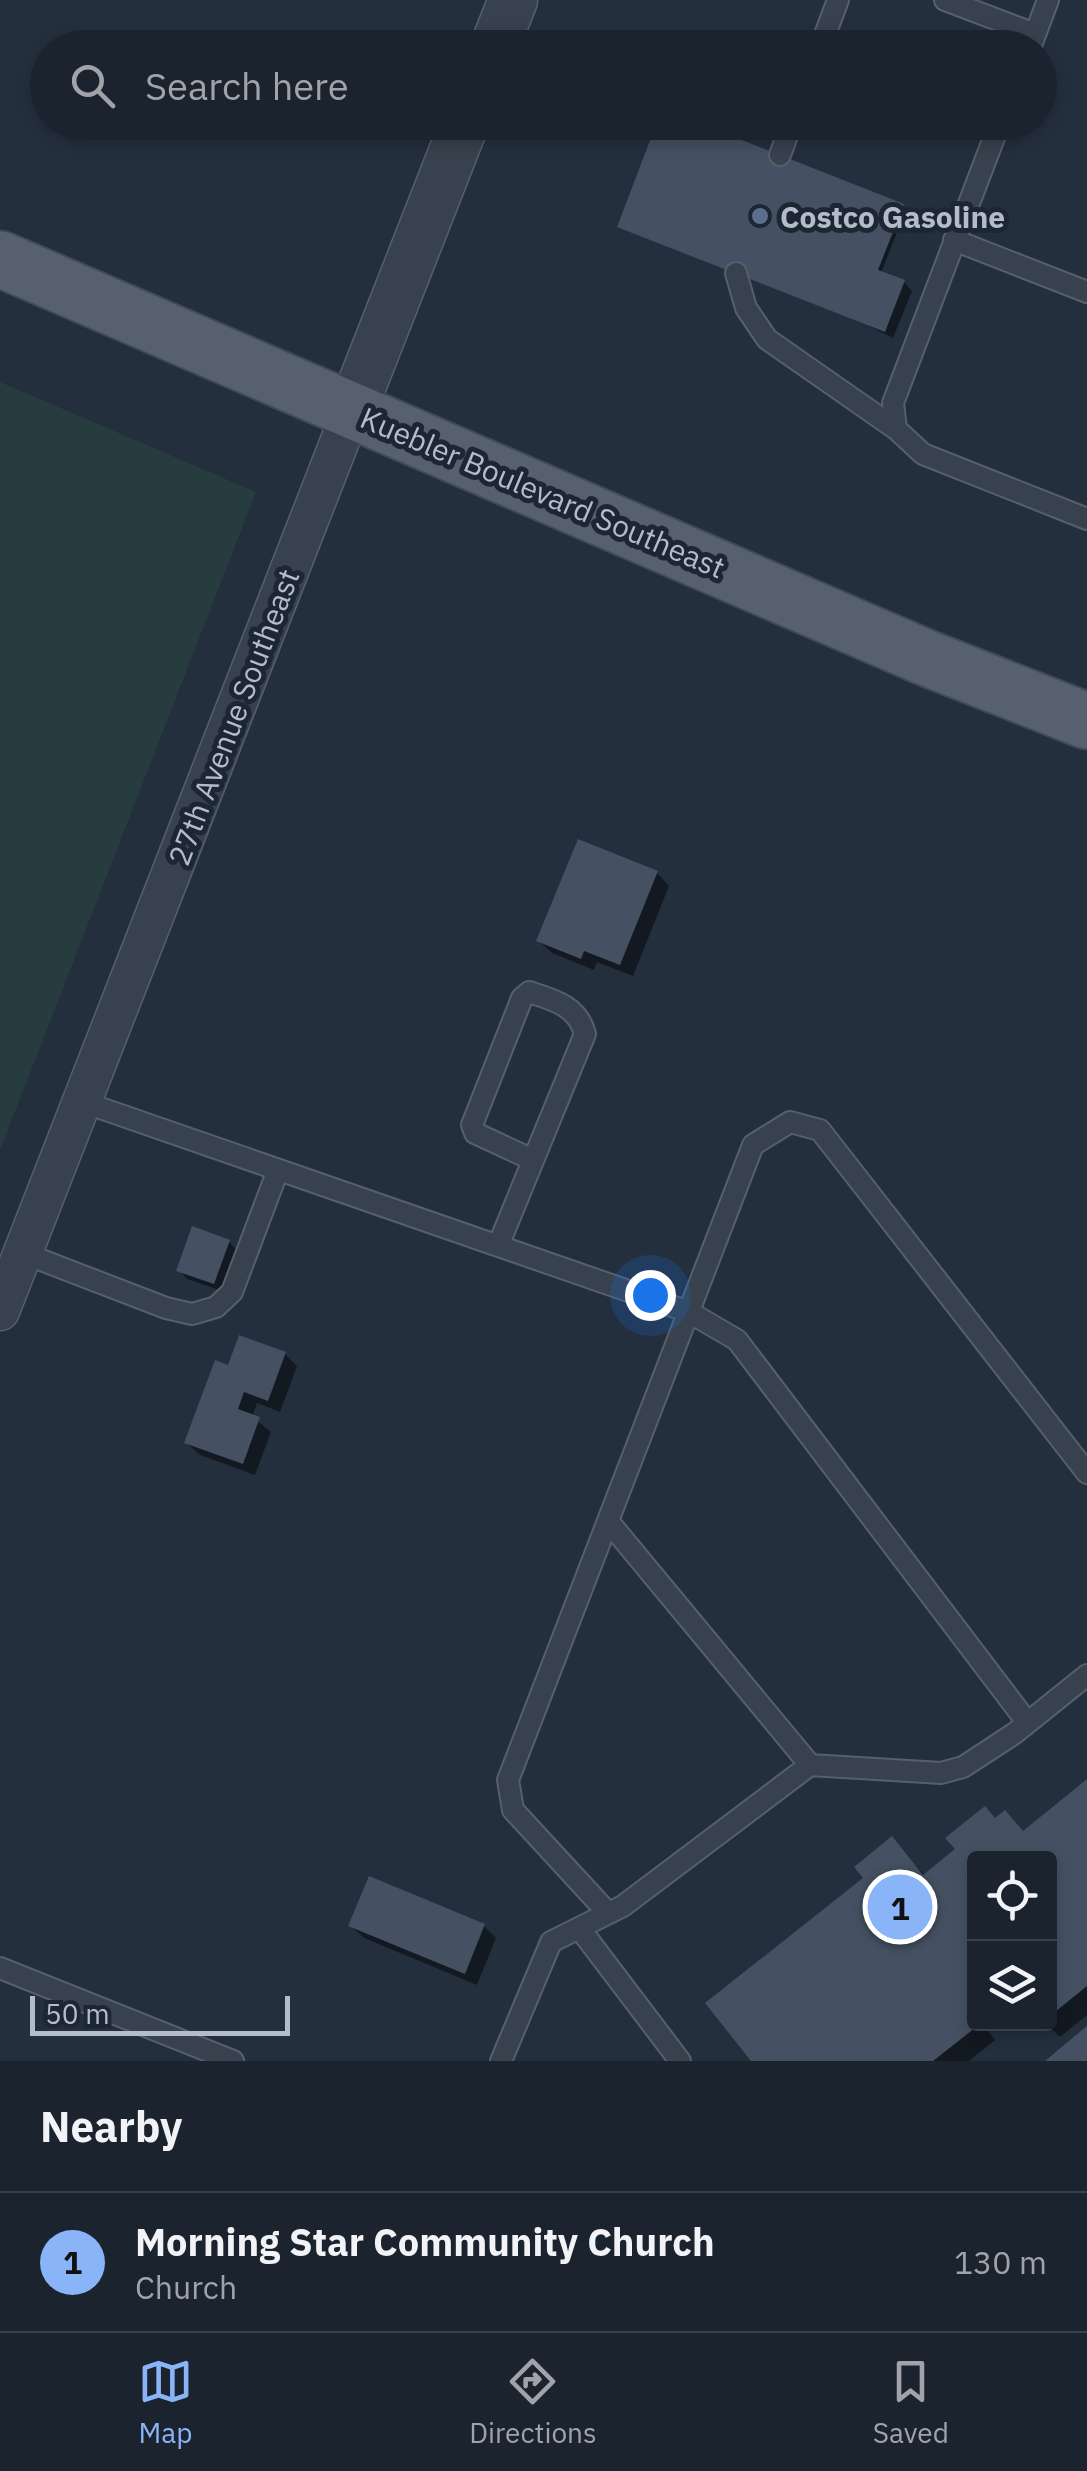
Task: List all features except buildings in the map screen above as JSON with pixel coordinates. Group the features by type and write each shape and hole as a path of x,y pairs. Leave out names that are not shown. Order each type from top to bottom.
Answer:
{"main road":[{"name":"Kuebler Boulevard Southeast","path":"0,259 929,659 1087,721"}],"street":[{"name":"27th Avenue Southeast","path":"0,1311 457,140"}],"lane":[{"path":"827,30 838,0"},
{"path":"945,0 1009,30"},
{"path":"1036,30 1048,0"},
{"path":"780,155 785,140"},
{"path":"896,429 893,403 993,140"},
{"path":"954,240 1087,292"},
{"path":"736,273 746,308 767,339 896,429 923,454 1087,518"},
{"path":"498,1246 585,1034 582,1020 568,1008 529,992 522,998 472,1125 475,1133 533,1160"},
{"path":"82,1102 689,1312 736,1340 1027,1722"},
{"path":"608,1913 513,1810 508,1780 754,1145 790,1122 820,1130 1087,1473"},
{"path":"23,1252 166,1308 192,1314 205,1312 232,1292 278,1170"},
{"path":"608,1521 810,1765"},
{"path":"500,2061 551,1942 623,1906 810,1765 941,1773 963,1767 1087,1675"},
{"path":"580,1929 680,2061"},
{"path":"0,1968 233,2061"}],"green space":[{"path":"0,382 256,492 0,1150"}],"place":[{"name":"Costco Gasoline","path":"760,216"},
{"name":"Morning Star Community Church","path":"900,1907"}]}
